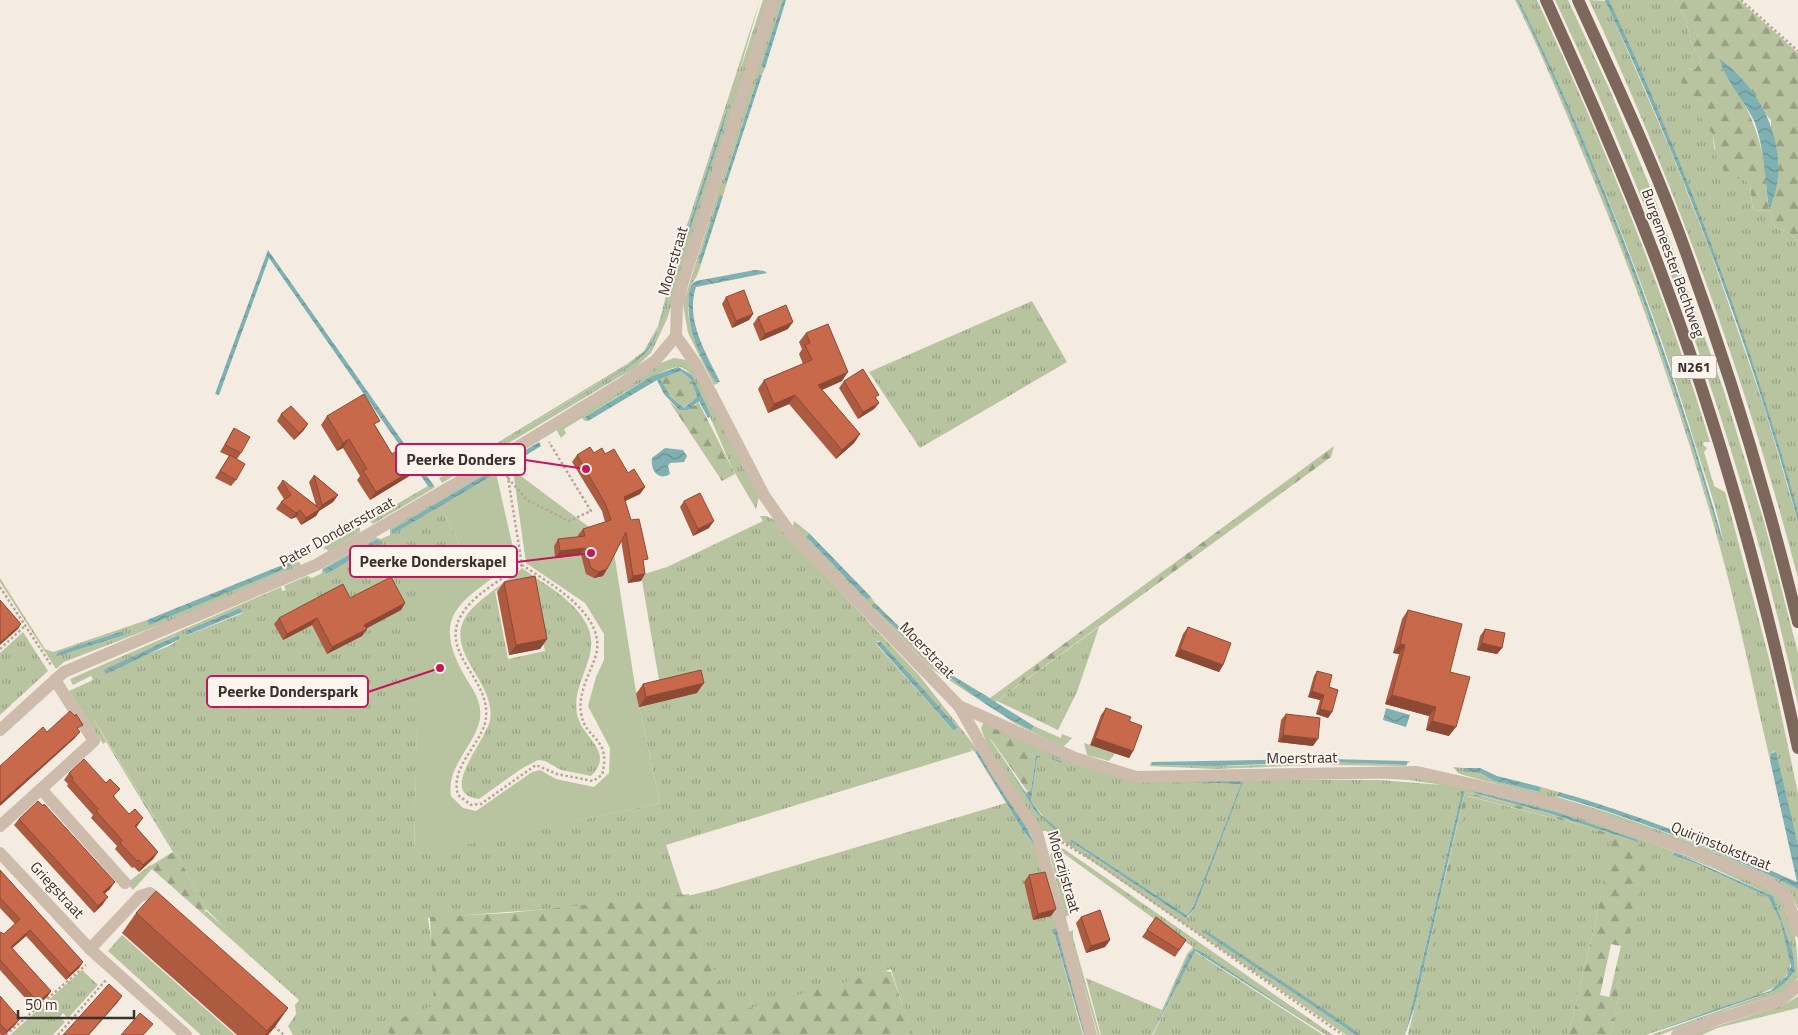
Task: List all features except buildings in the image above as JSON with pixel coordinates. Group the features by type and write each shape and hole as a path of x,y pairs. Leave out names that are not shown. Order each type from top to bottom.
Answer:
{"main road":[{"name":"Burgemeester Bechtweg","path":"1546,0 1602,124 1660,268 1714,426 1754,563 1798,748"},
{"name":"Burgemeester Bechtweg","path":"1578,0 1630,116 1689,259 1743,420 1782,555 1798,622"}],"street":[{"name":"Moerstraat","path":"773,0 682,286 677,305 676,336 696,364 756,481 787,528 959,706 1075,758 1136,776 1417,772 1570,808 1633,830"},
{"name":"Pater Dondersstraat","path":"0,730 69,669 316,565 498,459 655,361 676,336"},
{"path":"0,826 94,741 57,678"},
{"name":"Moerzijstraat","path":"959,706 996,771 1037,832 1092,1035"},
{"path":"41,789 125,883"},
{"name":"Quirijnstokstraat","path":"1633,830 1768,882 1786,895 1798,931"},
{"name":"Griegstraat","path":"0,853 93,952 186,1035"},
{"path":"93,952 140,896 150,893 172,913"},
{"path":"1677,1035 1718,1018 1781,1000 1798,986"}],"path":[{"path":"1741,0 1798,51"},
{"path":"498,459 508,478 527,500 568,521 591,511 543,431"},
{"path":"508,478 522,565 580,606 596,635 596,655 586,682 581,714 588,729 604,750 606,762 602,775 593,781 557,774 536,765 481,804 471,805 458,796 456,781 459,769 481,734 487,706 484,694 460,656 456,642 457,624 472,602 522,565"},
{"path":"0,587 57,678"},
{"path":"0,649 25,626"},
{"path":"1037,832 1057,838 1083,853 1343,1035"},
{"path":"6,1035 42,1003 93,952"},
{"path":"58,1035 114,971"},
{"path":"36,997 42,1003"},
{"path":"278,1018 272,1025 284,1035"}],"green space":[{"path":"760,0 737,80 763,0 768,0 667,319 651,353 636,367 442,483 439,478 627,364 644,351 658,326 675,262","holes":["731,96 723,128 678,263 677,262","674,274 664,313 659,326","659,326 655,339 647,352 633,364 512,436 629,365 648,347"]},
{"path":"778,0 783,0 761,66 765,68 762,75 759,74 724,180 727,182 723,196 721,195 698,263 701,264 691,285 688,302 689,319 695,339 709,371 719,383 714,385 688,333 683,304"},
{"path":"1515,0 1517,0 1548,66 1577,132 1630,266 1678,402 1721,540 1723,541 1712,496 1671,367 1632,260 1590,155 1519,0 1537,0 1562,54 1609,163 1653,273 1692,385 1710,442 1704,442 1703,445 1707,448 1704,452 1714,486 1725,492 1769,658 1798,793 1798,845 1774,751 1771,753 1770,760 1739,622 1718,540 1689,443 1657,347 1604,206 1552,79"},
{"path":"1555,0 1568,0 1609,88 1653,194 1724,391 1765,525 1798,653 1798,705 1777,614 1753,524 1697,346 1665,258 1630,171 1594,85"},
{"path":"1589,0 1606,1 1670,149 1710,250 1764,406 1798,522 1798,578 1756,430 1707,284 1651,141"},
{"path":"1609,0 1675,0 1686,20 1691,43 1701,60 1695,69 1685,70 1702,118 1713,135 1714,148 1750,185 1753,211 1769,210 1776,228 1786,231 1798,241 1798,511 1758,381 1713,252 1637,62"},
{"path":"1675,0 1739,0 1798,53 1798,241 1786,231 1776,228 1769,210 1753,211 1750,185 1743,178 1734,179 1724,171 1717,160 1713,135 1682,92 1681,74 1685,70 1695,69 1701,60 1691,43 1686,20","holes":["1722,68 1771,120 1769,209 1765,167 1755,127 1744,102"]},
{"path":"1032,301 1067,362 920,448 869,372"},
{"path":"674,358 687,360 693,365 759,497 756,509 732,468 692,375 683,368 679,367 659,373 632,388 585,417 588,421 582,418 564,429 566,433 561,438 556,429 661,363"},
{"path":"681,371 691,380 697,397 684,408 666,392 660,379"},
{"path":"669,401 679,410 696,405 698,401 735,474 722,481"},
{"path":"1334,446 1331,457 994,703 950,674 990,698"},
{"path":"497,466 500,470 498,472 496,468 391,530 393,534 440,506 459,543 419,640 414,855 660,803 636,692 660,686 641,575 667,567 763,521 760,516 766,516 775,520 797,546 918,674 981,754 1036,844 1089,1035 1053,929 1083,1035 912,1035 891,969 725,1021 628,903 428,918 441,1012 385,1026 390,1035 293,1035 288,1026 296,1014 295,1005 299,1000 203,914 206,911 225,928 206,909 173,847 92,717 106,742 103,744 69,691 93,680 91,676 73,685 70,679 281,587 282,591 286,590 284,586 307,576 312,578 322,573 322,569 375,537 381,539 390,535 390,528","holes":["377,539 381,542 326,573 324,569","240,608 243,613 188,635 185,631","177,635 180,639 169,646 104,671","877,641 881,642 958,729 954,731 876,644","970,748 975,752 977,750 1031,843 1006,803 716,889 683,897 666,845 972,751"]},
{"path":"513,470 589,527 612,540 636,692 660,803 414,856 420,567 459,543 440,506 496,473 516,561 467,598 457,610 451,623 450,638 455,657 477,698 480,708 480,719 473,738 453,775 451,796 463,808 476,811 532,772 540,770 556,779 594,787 609,773 610,748 588,706 596,677 604,660 604,634 585,603 526,563"},
{"path":"432,482 435,487 434,488 373,524 369,520 428,486 430,488 434,486"},
{"path":"794,521 809,533 806,537 867,600 871,597 875,603 873,605 946,674 986,703 1031,729 1034,726 1061,738 1062,734 1072,738 1063,747 1016,724 932,669 793,526"},
{"path":"360,525 360,532 329,551 323,548"},
{"path":"297,559 301,565 201,609 64,662 56,669 0,582 0,578 45,649 53,652 147,620 149,624 292,566 290,562","holes":["123,631 125,635 55,657 58,652"]},
{"path":"522,568 567,600 582,616 587,625 591,636 591,647 578,691 576,702 577,714 580,723 599,752 600,759 598,767 591,776 561,770 545,761 538,760 521,769 479,799 467,795 462,788 463,778 467,766 487,729 490,720 490,706 485,692 464,653 461,639 462,626 469,612 474,607","holes":["530,585 545,651 508,659 495,591"]},
{"path":"1099,627 1077,692 1058,730 997,701"},
{"path":"23,632 48,671 0,715 0,653"},
{"path":"74,689 173,847 206,909 203,914 150,866 173,852"},
{"path":"984,721 1114,772 1419,777 1576,815 1756,882 1779,896 1789,912 1795,935 1798,978 1784,993 1726,1010 1660,1035 1651,1035 1774,991 1784,984 1795,971 1793,953 1773,896 1673,852 1672,855 1700,865 1768,897 1780,920 1790,960 1790,971 1779,985 1758,995 1646,1035 1610,1035 1647,847 1547,813 1465,792 1446,870 1462,791 1405,1035 1361,1035 1204,931 1356,1035 1346,1035 1067,844 1046,831 1040,831 987,745 981,728","holes":["990,739 1034,756 1028,792 1025,791","999,753 1026,794 1031,790 1036,755 1041,756 1037,758 1031,801 1046,820 1035,811","1045,757 1061,761 1061,763","1376,778 1443,785 1379,780 1259,780","1241,784 1195,908 1187,918 1070,841 1071,839 1187,915 1193,907","1474,791 1556,812 1638,842 1548,813 1474,793"]},
{"path":"991,724 1036,753 1028,792 990,738 987,728"},
{"path":"1084,743 1115,753 1109,761 1087,755"},
{"path":"1329,759 1330,762 1406,765 1331,765 1325,760 1315,761 1311,765 1215,769 1150,766 1151,762 1241,761 1153,762 1153,765 1231,766 1299,763"},
{"path":"1453,767 1464,768 1464,772 1480,773 1494,781 1538,792 1541,787 1559,792 1557,797 1619,816 1709,850 1798,889 1798,909 1792,895 1539,795 1463,775 1458,773"},
{"path":"1465,792 1547,813 1648,847 1610,1035 1568,1035 1595,925 1612,838 1576,824 1468,796 1410,1035 1408,1035","holes":["1611,944 1621,946 1609,997 1600,995"]},
{"path":"1467,796 1576,824 1613,837 1595,925 1568,1035 1410,1035"},
{"path":"1056,846 1064,849 1333,1035 1326,1035 1194,949 1189,954 1152,1035 1101,1035 1086,978 1162,1010 1187,954 1193,947 1059,850 1055,856 1069,915 1065,917 1050,855"},
{"path":"150,865 152,869 133,890 127,883"},
{"path":"1446,870 1443,887 1407,1035"},
{"path":"689,894 705,950 735,1012 885,971 891,972 913,1035 390,1035 384,1025 434,1005 430,917 508,913"},
{"path":"1073,930 1073,938 1100,1035 1098,1035 1069,932"},
{"path":"122,935 235,1035 201,1035 108,951"},
{"path":"1194,951 1323,1035 1153,1035"},
{"path":"82,970 98,985 68,1018 63,1013 60,1017 65,1022 53,1035 10,1035"},
{"path":"1798,996 1798,1008 1717,1028 1702,1035 1689,1035 1784,1005"}],"water":[{"path":"783,0 786,0 765,68 761,66"},
{"path":"1517,0 1519,0 1580,132 1633,266 1681,402 1723,541 1721,541 1678,402 1630,266 1577,132"},
{"path":"1605,0 1609,0 1637,62 1690,188 1714,252 1759,381 1798,511 1798,522 1759,389 1713,257 1661,127"},
{"path":"1720,59 1751,89 1771,127 1777,147 1778,168 1776,189 1769,210 1763,155 1755,123 1730,82"},
{"path":"759,74 762,75 727,182 724,181"},
{"path":"731,96 723,128 679,263 677,262"},
{"path":"720,195 723,196 701,264 698,263"},
{"path":"268,250 434,486 430,488 428,486 269,258 219,395 215,394"},
{"path":"755,270 767,273 696,287 693,299 695,324 703,348 720,382 716,382 703,361 693,336 689,310 691,285 696,281"},
{"path":"674,274 664,312 658,327"},
{"path":"658,327 655,339 647,352 633,364 512,437 629,365 648,346 655,336"},
{"path":"678,367 692,375 711,416 708,418 699,401 688,410 679,410 664,394 657,380 588,421 585,417 652,376","holes":["681,371 691,380 697,397 684,408 670,396 660,379"]},
{"path":"539,442 541,446 510,465 507,461"},
{"path":"665,448 683,450 687,456 684,462 670,463 668,466 670,474 662,476 654,470 652,458"},
{"path":"496,468 498,472 393,534 391,530"},
{"path":"809,533 871,597 867,600 806,537"},
{"path":"377,539 382,542 326,574 324,569"},
{"path":"290,562 292,566 149,625 147,620"},
{"path":"875,603 950,674 1034,726 1031,730 986,704 946,674 872,605"},
{"path":"240,608 243,612 187,635 185,631"},
{"path":"123,631 125,635 55,657 58,652"},
{"path":"178,635 180,639 106,674 104,670"},
{"path":"877,642 881,642 958,728 954,731"},
{"path":"1386,708 1410,715 1406,727 1383,720"},
{"path":"977,750 1027,828 1035,845 1024,832 975,752"},
{"path":"998,751 1026,794 1031,790 1036,755 1041,756 1037,758 1031,801 1041,815 1058,829 1056,831 1035,811"},
{"path":"1776,752 1798,845 1798,889 1679,837 1619,815 1557,796 1559,792 1650,821 1797,882 1770,760 1771,753"},
{"path":"1045,757 1062,761 1061,763"},
{"path":"1310,759 1312,762 1217,766 1152,765 1152,762"},
{"path":"1329,759 1407,761 1407,765 1329,762"},
{"path":"1464,768 1480,768 1497,776 1541,787 1539,792 1494,781 1480,773 1464,772"},
{"path":"1120,776 1243,782 1195,908 1186,918 1070,841 1071,839 1187,915 1193,907 1241,784 1120,779"},
{"path":"1462,791 1464,792 1415,1005 1405,1035"},
{"path":"1474,791 1556,812 1638,840 1638,842 1548,813 1474,793"},
{"path":"1674,852 1773,896 1793,953 1795,971 1784,984 1774,991 1646,1035 1770,991 1787,976 1791,966 1780,920 1768,897 1700,865 1672,855"},
{"path":"1058,928 1088,1035 1084,1035 1053,929"},
{"path":"1205,930 1361,1035 1356,1035 1203,932"},
{"path":"1194,949 1200,951 1326,1035 1195,951 1152,1035 1189,954"}],"place":[{"name":"Peerke Donders","path":"586,469"},
{"name":"Peerke Donderskapel","path":"591,553"},
{"name":"Peerke Donderspark","path":"440,668"}]}
